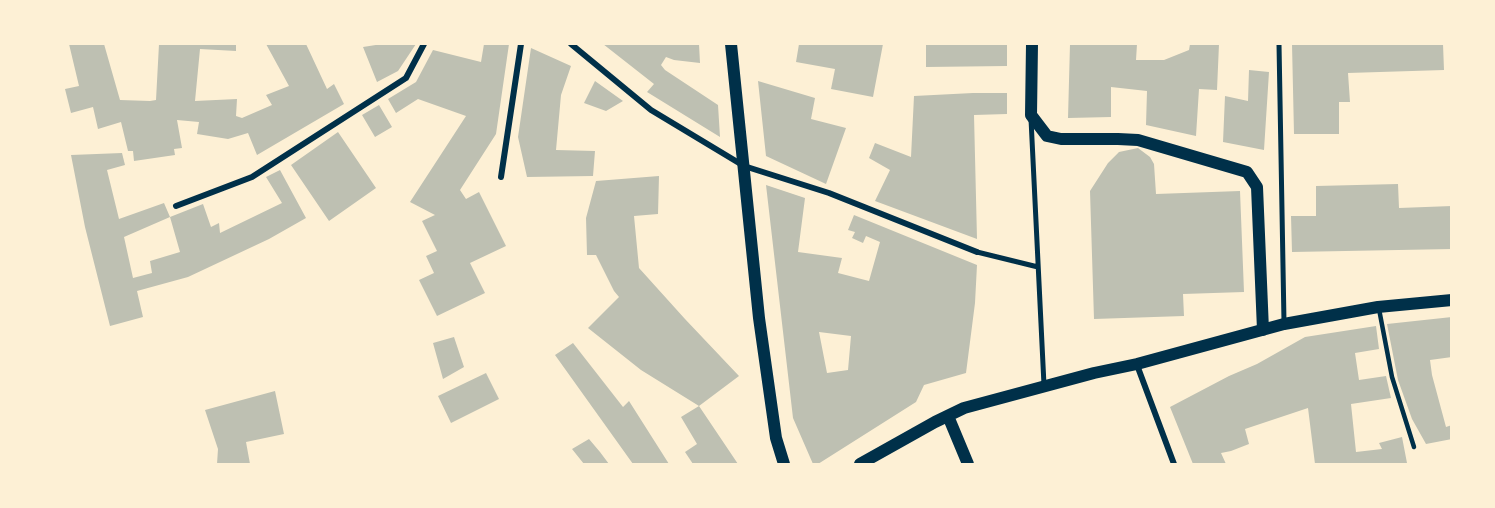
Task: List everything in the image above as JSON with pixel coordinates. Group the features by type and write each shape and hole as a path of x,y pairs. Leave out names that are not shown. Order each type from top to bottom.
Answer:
{"main road":[{"path":"731,44 759,318 776,438 784,465"},
{"path":"1032,44 1031,115 1047,136 1061,139 1138,140 1247,172 1257,187 1263,330"},
{"path":"860,465 964,408 1284,324 1378,306 1452,300"},
{"path":"948,416 968,465"}],"street":[{"path":"176,206 252,177 406,78 424,44"},
{"path":"501,177 521,44"},
{"path":"571,44 651,110 744,166 829,193 977,252 1038,267"},
{"path":"1279,44 1284,324"},
{"path":"1031,115 1044,387"},
{"path":"1137,364 1174,465"}],"lane":[{"path":"1378,306 1392,377 1414,447"}],"building":[{"path":"69,44 104,44 120,100 150,101 156,100 159,44 236,44 236,51 200,49 195,101 237,99 236,116 242,118 272,105 266,95 289,86 266,44 306,44 327,89 334,84 344,104 257,155 248,133 228,139 197,134 199,122 177,120 182,148 174,149 175,155 134,161 133,151 128,151 121,122 98,129 93,107 71,113 65,89 79,86"},
{"path":"382,44 416,44 398,71 377,82 363,47"},
{"path":"484,44 509,44 496,134 460,190 466,199 479,192 506,246 470,263 485,293 437,316 419,280 434,273 426,256 437,251 422,221 435,215 410,202 466,116 418,99 396,113 388,99 416,82 433,50 481,62"},
{"path":"603,44 699,44 700,63 666,57 661,65 718,105 720,137 647,92 654,84"},
{"path":"799,44 883,44 873,97 831,89 835,69 796,62"},
{"path":"926,44 1007,44 1007,66 926,67"},
{"path":"1070,44 1137,44 1136,60 1164,60 1189,50 1190,44 1219,44 1217,90 1199,89 1196,136 1146,125 1147,91 1111,87 1111,117 1068,118"},
{"path":"1292,44 1443,44 1444,70 1348,73 1350,102 1339,102 1339,134 1294,134"},
{"path":"531,48 571,66 561,95 556,150 595,151 593,176 527,177 518,137"},
{"path":"1249,70 1269,72 1264,150 1223,142 1225,96 1248,101"},
{"path":"595,81 623,101 606,111 584,103"},
{"path":"758,81 815,98 811,119 846,128 826,184 766,156"},
{"path":"1007,93 1007,114 974,115 977,239 875,201 890,170 869,158 875,143 911,157 914,96"},
{"path":"379,105 392,127 375,137 362,115"},
{"path":"338,132 376,188 329,221 291,165"},
{"path":"1138,148 1150,157 1154,164 1156,194 1240,191 1244,292 1183,294 1184,316 1094,319 1090,191 1108,163 1119,152"},
{"path":"122,153 125,165 107,170 119,219 164,203 170,217 203,204 211,227 219,223 220,233 282,203 266,177 280,170 306,218 269,239 188,277 137,291 143,317 110,326 85,227 71,155","holes":["170,217 180,252 150,261 152,273 133,278 124,237"]},
{"path":"659,176 658,214 634,216 639,268 739,376 699,406 641,370 588,328 619,297 596,255 587,255 586,218 596,181"},
{"path":"1398,184 1399,208 1452,206 1452,249 1292,252 1291,216 1316,216 1316,186"},
{"path":"766,185 805,198 798,252 842,258 838,273 869,281 880,242 866,236 863,243 852,238 855,232 848,230 854,215 977,265 975,303 966,373 924,385 916,402 818,464 813,464 793,418","holes":["819,332 851,336 848,370 827,373"]},
{"path":"1452,317 1452,357 1430,360 1446,427 1452,425 1452,439 1426,444 1412,419 1398,380 1387,324"},
{"path":"1376,326 1379,349 1355,353 1359,380 1386,376 1391,398 1351,404 1356,452 1382,449 1379,443 1402,437 1407,463 1315,464 1308,408 1245,429 1249,444 1221,453 1226,464 1193,464 1170,407 1257,364 1305,337"},
{"path":"454,337 464,367 443,379 433,343"},
{"path":"573,343 623,407 629,401 669,464 633,464 555,355"},
{"path":"486,373 499,399 451,423 438,396"},
{"path":"275,391 284,434 246,442 250,464 217,464 218,449 205,410"},
{"path":"699,406 738,464 693,464 685,452 697,444 681,417"},
{"path":"589,439 609,464 584,464 572,449"}]}
